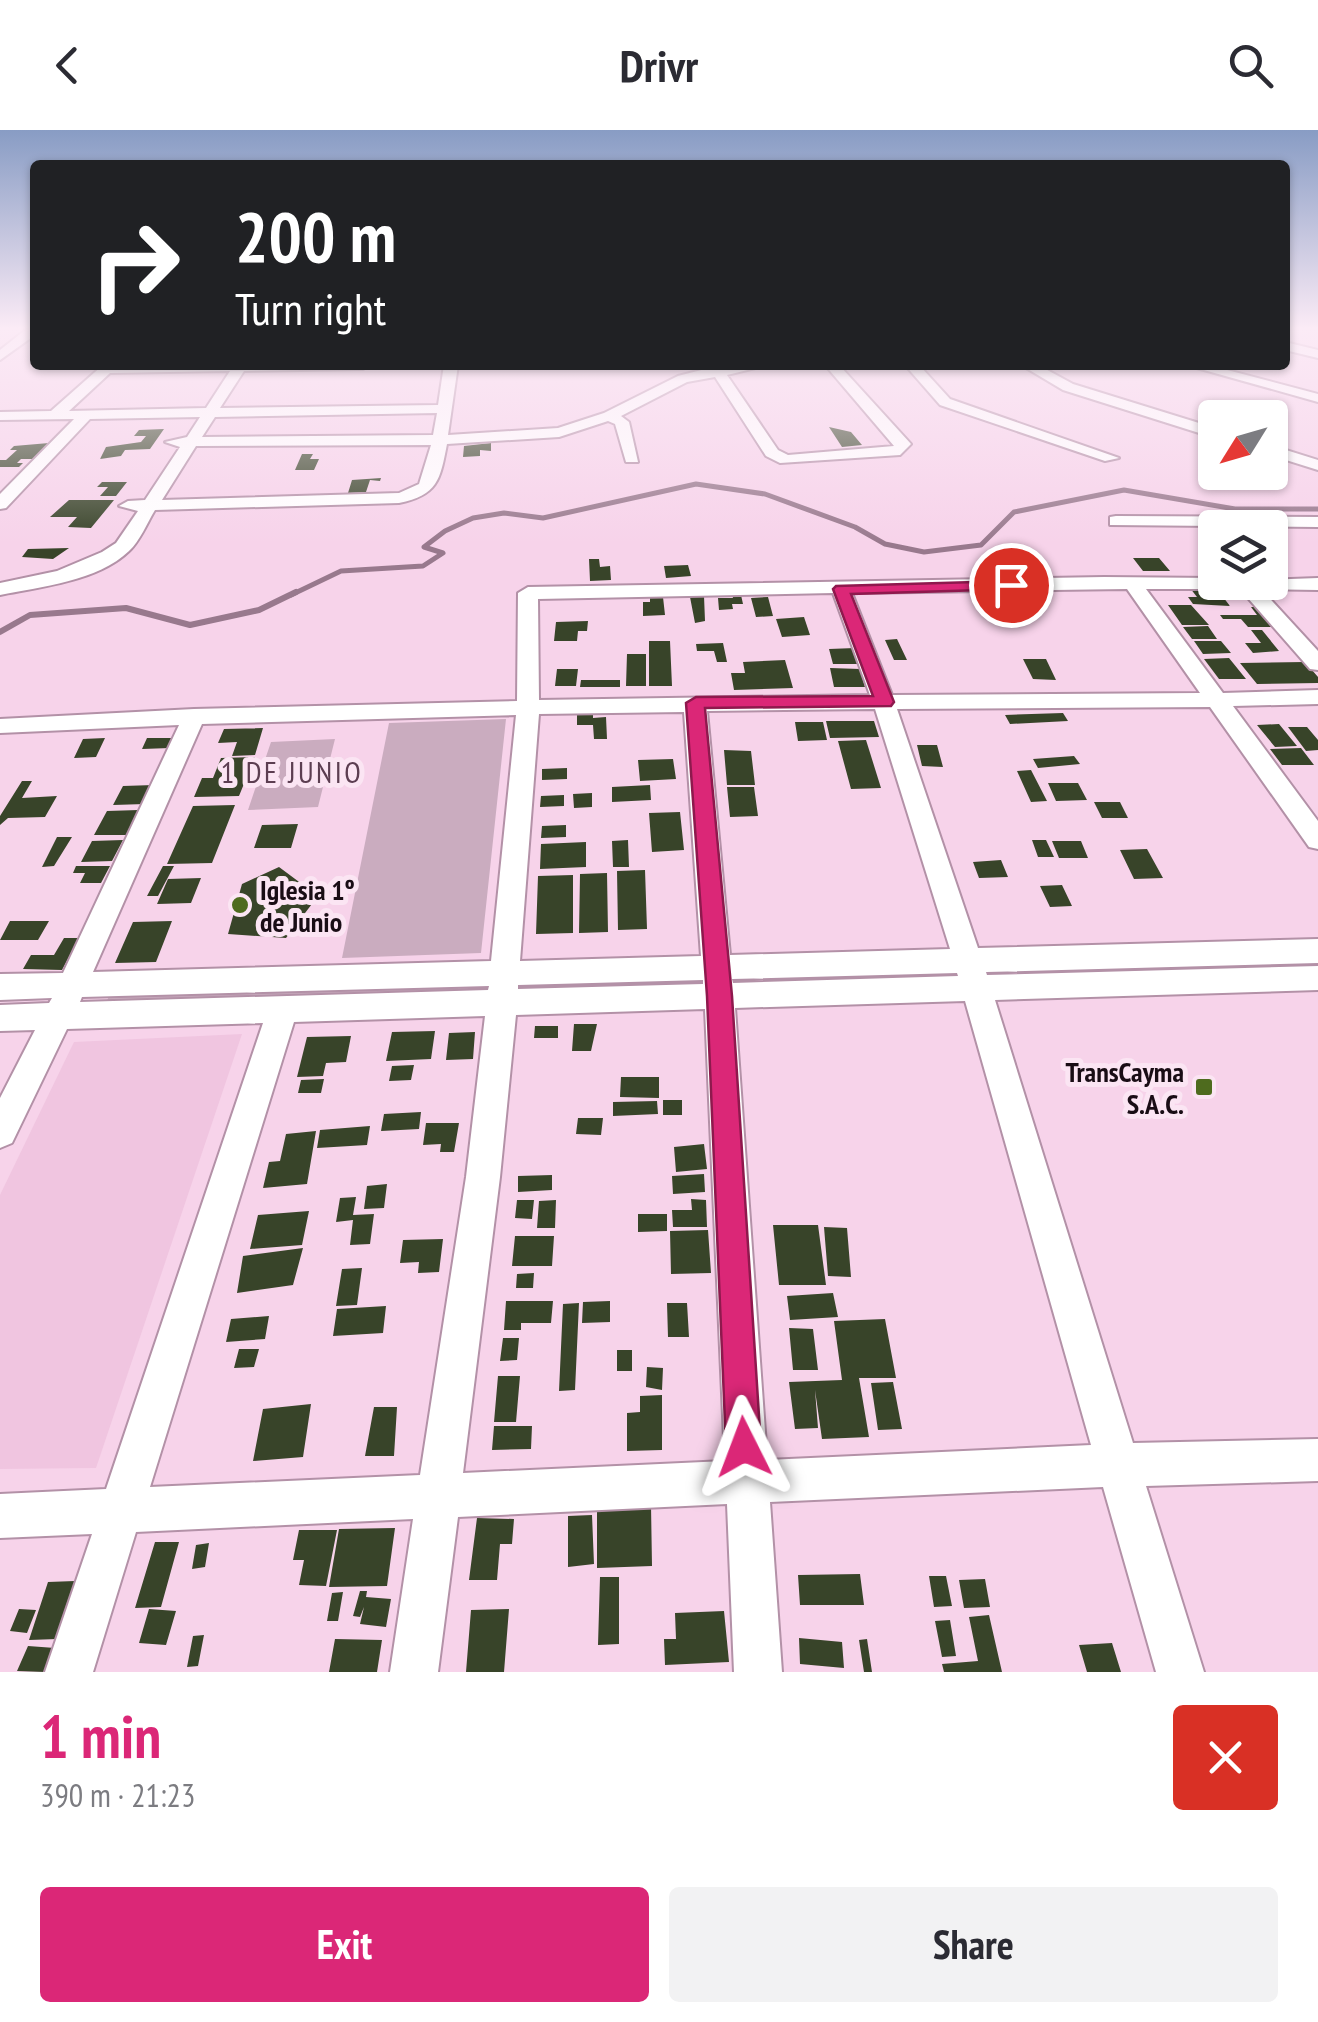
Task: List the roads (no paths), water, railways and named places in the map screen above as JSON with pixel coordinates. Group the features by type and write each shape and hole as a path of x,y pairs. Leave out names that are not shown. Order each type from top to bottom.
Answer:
{"street":[{"path":"54,416 73,399"},
{"path":"73,573 98,549 173,442 201,415 211,399"},
{"path":"128,506 410,496 426,486 444,399"},
{"path":"173,442 438,440 559,432 609,416 643,399"},
{"path":"737,399 772,453 786,460 900,450 903,444 863,399"},
{"path":"942,399 1111,458"},
{"path":"1106,399 1198,428"},
{"path":"1133,399 1198,418"},
{"path":"0,416 442,410"},
{"path":"0,588 73,573 103,561 123,546 194,442 201,415"},
{"path":"0,504 85,416"},
{"path":"609,416 622,422 632,459"},
{"path":"1288,445 1318,454"},
{"path":"1288,456 1318,465"},
{"path":"1116,521 1318,522"},
{"path":"1132,583 1219,698 1318,840"},
{"path":"414,1672 482,1177 528,708 528,593 1198,584"},
{"path":"1288,584 1318,584"},
{"path":"841,589 884,702 970,973 1180,1672"},
{"path":"1261,600 1318,664"},
{"path":"1295,637 1318,637"},
{"path":"0,726 194,716 696,703 1066,698 1108,703 1318,697"},
{"path":"696,703 717,980 758,1672"},
{"path":"0,1132 58,1017 194,716"},
{"path":"0,986 502,987 970,973 1318,951"},
{"path":"970,973 1318,978"},
{"path":"0,1018 282,1009 502,987"},
{"path":"69,1672 282,1009"},
{"path":"0,1516 746,1485 1118,1465 1318,1460"}],"waterway":[{"path":"291,595 341,571 423,566 443,553 424,547 445,531 473,518 504,513 543,518 696,484 765,494 855,527 885,544 924,552 981,545 1014,512 1124,490 1235,509 1318,509"},
{"path":"0,632 30,615 126,608 190,625 259,610 296,592"}],"place":[{"name":"Iglesia 1º de Junio","path":"240,905"},
{"name":"TransCayma S.A.C.","path":"1204,1087"}],"district":[{"name":"1 DE JUNIO","path":"292,771"}]}
